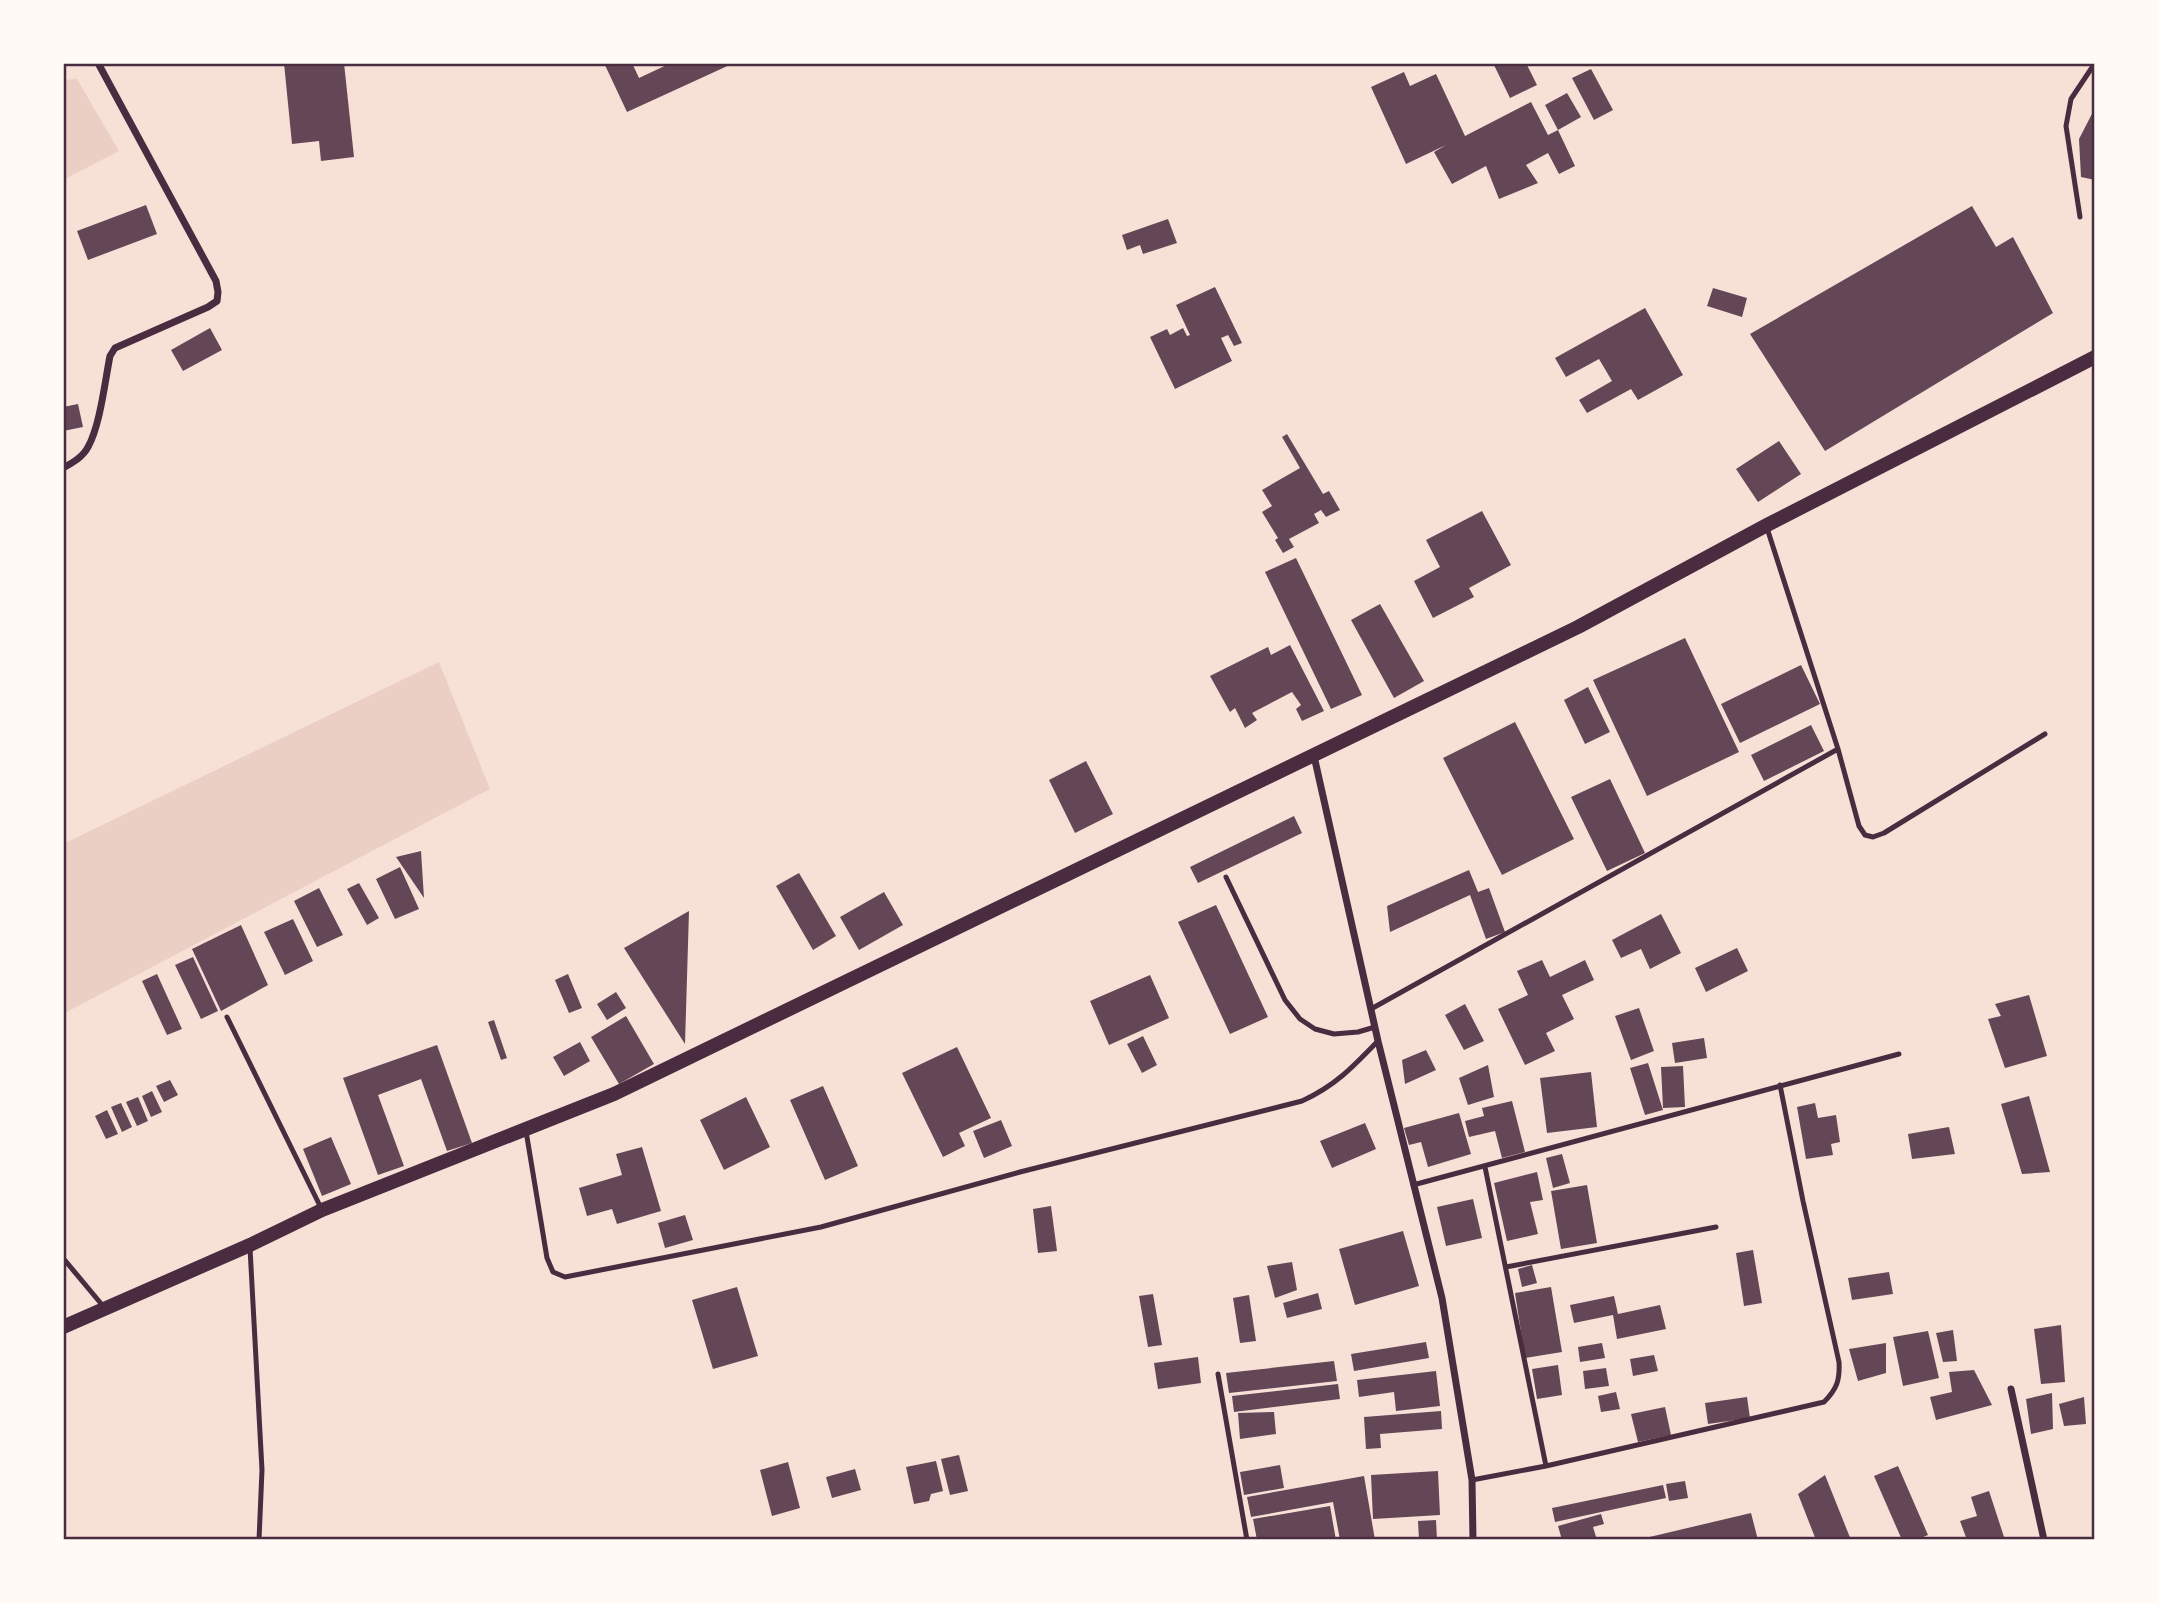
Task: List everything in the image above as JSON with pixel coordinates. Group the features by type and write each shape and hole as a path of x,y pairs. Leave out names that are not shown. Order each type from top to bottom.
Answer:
{"main road":[{"path":"63,1327 250,1245 322,1210 614,1094 1578,627 1767,525 2095,357"}],"street":[{"path":"63,468 88,449 94,434 110,356 115,348 208,307 217,301 218,292 216,281 98,63"},
{"path":"1314,756 1378,1041 1442,1298 1472,1480 1473,1540"},
{"path":"2011,1389 2044,1540"}],"lane":[{"path":"2080,217 2066,126 2071,99 2095,63"},
{"path":"1767,525 1838,749 1858,826 1865,835 1873,837 1884,833 2045,734"},
{"path":"1371,1009 1838,749"},
{"path":"1226,877 1285,1000 1300,1019 1315,1029 1334,1034 1375,1027"},
{"path":"227,1017 322,1210"},
{"path":"525,1128 547,1258 553,1272 565,1277 821,1227 1020,1172 1302,1101 1343,1078 1378,1041"},
{"path":"1413,1185 1899,1054"},
{"path":"1472,1480 1546,1466 1824,1402 1835,1391 1840,1380 1839,1362 1780,1085"},
{"path":"1485,1167 1546,1466"},
{"path":"1506,1267 1716,1227"},
{"path":"250,1245 262,1470 259,1540"},
{"path":"63,1258 106,1309"},
{"path":"1218,1374 1247,1540"}],"shaded area":[{"path":"77,79 119,151 63,180 63,80"},
{"path":"439,662 490,789 63,1014 63,844"}],"building":[{"path":"284,63 344,63 354,157 321,161 319,141 292,144"},
{"path":"604,63 632,63 639,78 671,63 734,63 627,112"},
{"path":"1493,63 1526,63 1537,85 1510,98"},
{"path":"1591,69 1613,110 1594,120 1572,78"},
{"path":"1404,72 1410,86 1436,74 1465,136 1531,102 1548,135 1558,130 1575,166 1559,174 1548,153 1526,165 1538,183 1499,199 1486,166 1452,184 1434,152 1446,145 1406,164 1371,87"},
{"path":"1567,93 1581,117 1558,130 1545,105"},
{"path":"2095,108 2095,180 2081,177 2079,139"},
{"path":"146,205 157,234 88,260 77,231"},
{"path":"1972,206 1996,247 2013,237 2053,313 1825,451 1750,334"},
{"path":"1168,219 1177,243 1143,254 1140,245 1127,250 1122,235"},
{"path":"1215,287 1242,343 1234,346 1228,335 1221,338 1232,361 1175,389 1150,337 1167,329 1170,335 1183,328 1187,336 1190,335 1176,305"},
{"path":"1713,288 1747,298 1742,317 1707,306"},
{"path":"1645,308 1683,375 1638,400 1631,389 1587,413 1579,400 1612,381 1599,359 1566,377 1555,358"},
{"path":"210,328 222,350 183,371 171,350"},
{"path":"78,404 83,427 63,431 63,407"},
{"path":"1287,434 1323,494 1329,491 1340,510 1326,517 1321,510 1314,514 1319,523 1289,539 1294,547 1283,553 1275,540 1278,538 1262,512 1272,506 1262,490 1300,468 1282,437"},
{"path":"1779,441 1801,474 1758,502 1736,469"},
{"path":"1482,511 1511,565 1469,588 1474,597 1433,618 1414,581 1440,567 1426,540"},
{"path":"1296,558 1362,695 1331,709 1265,572"},
{"path":"1380,604 1424,681 1394,698 1351,620"},
{"path":"1685,638 1739,752 1647,796 1593,680"},
{"path":"1290,645 1324,711 1302,721 1296,709 1301,705 1292,692 1252,713 1257,720 1245,728 1235,708 1230,712 1210,676 1268,647 1271,655"},
{"path":"1801,665 1820,704 1740,743 1721,704"},
{"path":"1588,687 1610,732 1585,744 1564,700"},
{"path":"1515,722 1574,839 1502,875 1443,758"},
{"path":"1811,725 1824,751 1764,781 1751,755"},
{"path":"1086,761 1113,814 1075,833 1049,780"},
{"path":"1610,779 1645,853 1607,871 1571,797"},
{"path":"1294,816 1302,833 1198,883 1190,867"},
{"path":"421,851 424,898 396,857"},
{"path":"400,867 419,909 395,919 376,879"},
{"path":"1469,870 1478,892 1489,888 1505,932 1486,939 1470,895 1390,932 1387,906"},
{"path":"799,873 836,936 813,950 776,886"},
{"path":"359,883 379,918 367,925 347,889"},
{"path":"319,888 343,935 317,947 294,901"},
{"path":"884,892 903,925 859,950 840,917"},
{"path":"1216,905 1268,1017 1230,1034 1178,922"},
{"path":"689,911 685,1044 624,948"},
{"path":"1661,914 1681,953 1650,969 1641,949 1621,958 1612,940"},
{"path":"293,919 313,961 285,975 264,932"},
{"path":"241,925 268,985 221,1011 192,949"},
{"path":"1737,948 1748,971 1706,992 1695,968"},
{"path":"193,957 218,1011 201,1019 175,965"},
{"path":"1542,960 1550,977 1585,960 1594,980 1562,995 1574,1019 1546,1033 1555,1051 1525,1065 1498,1009 1528,995 1517,971"},
{"path":"157,974 182,1029 167,1035 142,981"},
{"path":"568,974 582,1008 569,1013 555,980"},
{"path":"1150,975 1169,1018 1109,1045 1090,1001"},
{"path":"616,992 626,1008 607,1020 597,1004"},
{"path":"2029,995 2047,1056 2005,1068 1988,1019 2001,1016 1995,1004"},
{"path":"1465,1004 1484,1041 1464,1050 1445,1015"},
{"path":"1639,1008 1654,1051 1631,1060 1615,1016"},
{"path":"626,1016 654,1064 619,1084 591,1037"},
{"path":"494,1020 507,1058 501,1060 488,1022"},
{"path":"1143,1036 1157,1065 1142,1073 1127,1044"},
{"path":"1704,1038 1707,1058 1675,1063 1672,1043"},
{"path":"580,1042 590,1061 564,1076 553,1057"},
{"path":"437,1045 472,1143 447,1151 421,1079 378,1095 404,1166 378,1175 343,1078"},
{"path":"957,1047 991,1118 959,1133 965,1146 943,1157 902,1073"},
{"path":"1426,1050 1436,1070 1405,1084 1402,1060"},
{"path":"1648,1063 1663,1110 1645,1115 1630,1068"},
{"path":"1488,1065 1494,1097 1468,1105 1459,1078"},
{"path":"1683,1066 1685,1107 1663,1108 1661,1067"},
{"path":"1591,1072 1597,1127 1547,1133 1540,1078"},
{"path":"170,1080 178,1095 164,1102 156,1086"},
{"path":"823,1086 858,1166 825,1180 790,1100"},
{"path":"152,1091 162,1112 151,1117 142,1096"},
{"path":"2029,1096 2050,1172 2022,1174 2001,1104"},
{"path":"138,1097 148,1121 137,1126 126,1102"},
{"path":"746,1097 770,1147 724,1170 700,1120"},
{"path":"1512,1101 1525,1152 1502,1158 1495,1131 1469,1137 1465,1121 1484,1116 1482,1108"},
{"path":"121,1103 132,1127 122,1132 111,1107"},
{"path":"1815,1103 1818,1118 1836,1115 1840,1142 1831,1144 1833,1155 1806,1159 1797,1107"},
{"path":"107,1110 118,1134 106,1139 95,1116"},
{"path":"1459,1113 1471,1154 1428,1167 1421,1142 1409,1145 1404,1128"},
{"path":"1001,1120 1012,1146 984,1158 973,1131"},
{"path":"1365,1123 1376,1149 1332,1168 1320,1141"},
{"path":"1949,1127 1955,1154 1912,1159 1908,1134"},
{"path":"331,1137 351,1184 322,1196 303,1149"},
{"path":"642,1147 661,1211 617,1224 612,1209 587,1216 579,1188 622,1175 616,1154"},
{"path":"1562,1154 1570,1183 1553,1188 1546,1158"},
{"path":"1537,1172 1543,1200 1530,1202 1538,1234 1507,1241 1494,1183"},
{"path":"1587,1185 1597,1243 1561,1249 1551,1191"},
{"path":"1473,1199 1482,1238 1446,1246 1437,1207"},
{"path":"1051,1206 1057,1251 1038,1253 1033,1209"},
{"path":"685,1215 693,1240 665,1248 658,1223"},
{"path":"1403,1231 1419,1286 1355,1305 1339,1249"},
{"path":"1753,1250 1762,1303 1744,1306 1736,1253"},
{"path":"1292,1262 1297,1290 1275,1298 1267,1266"},
{"path":"1532,1265 1537,1283 1522,1287 1518,1269"},
{"path":"1889,1272 1893,1294 1852,1300 1848,1278"},
{"path":"737,1287 758,1356 713,1369 692,1300"},
{"path":"1551,1287 1562,1352 1525,1358 1515,1293"},
{"path":"1318,1293 1322,1309 1287,1318 1283,1303"},
{"path":"1153,1294 1162,1345 1148,1347 1139,1296"},
{"path":"1249,1295 1256,1341 1240,1343 1233,1298"},
{"path":"1614,1296 1618,1314 1660,1305 1666,1329 1617,1339 1613,1315 1574,1323 1570,1305"},
{"path":"2061,1325 2065,1382 2041,1384 2034,1329"},
{"path":"1953,1330 1957,1361 1943,1362 1936,1333"},
{"path":"1928,1331 1939,1378 1903,1386 1893,1337"},
{"path":"1426,1342 1429,1358 1354,1371 1351,1354"},
{"path":"1602,1343 1605,1358 1580,1362 1578,1347"},
{"path":"1886,1343 1886,1373 1858,1381 1849,1349"},
{"path":"1654,1355 1658,1371 1633,1376 1630,1359"},
{"path":"1198,1357 1201,1383 1158,1389 1154,1363"},
{"path":"1334,1361 1337,1381 1229,1393 1226,1373"},
{"path":"1558,1365 1562,1395 1537,1399 1532,1369"},
{"path":"1606,1368 1609,1386 1585,1389 1583,1371"},
{"path":"1974,1370 1992,1405 1936,1420 1930,1397 1952,1392 1949,1372"},
{"path":"1436,1371 1440,1406 1396,1411 1394,1392 1359,1397 1357,1380"},
{"path":"1338,1384 1340,1399 1234,1412 1232,1396"},
{"path":"1616,1392 1620,1409 1601,1412 1598,1396"},
{"path":"2052,1393 2053,1429 2031,1434 2026,1399"},
{"path":"1747,1397 1750,1418 1708,1424 1705,1403"},
{"path":"2084,1397 2086,1424 2064,1426 2059,1404"},
{"path":"1665,1407 1671,1435 1638,1442 1631,1414"},
{"path":"1441,1411 1442,1429 1380,1434 1381,1448 1366,1449 1364,1417"},
{"path":"1274,1412 1276,1434 1240,1439 1238,1413"},
{"path":"959,1455 968,1491 950,1495 941,1459"},
{"path":"936,1461 943,1491 931,1494 929,1501 914,1504 906,1467"},
{"path":"788,1462 800,1508 772,1516 760,1470"},
{"path":"1280,1465 1284,1488 1244,1495 1240,1472"},
{"path":"1898,1466 1928,1535 1916,1540 1902,1540 1874,1476"},
{"path":"855,1469 861,1490 832,1498 826,1477"},
{"path":"1438,1471 1440,1515 1373,1519 1371,1475"},
{"path":"1825,1475 1851,1540 1816,1540 1798,1494"},
{"path":"1364,1476 1375,1540 1340,1540 1333,1502 1251,1517 1247,1497"},
{"path":"1685,1481 1688,1498 1669,1501 1666,1484"},
{"path":"1663,1485 1666,1498 1555,1522 1552,1508"},
{"path":"1989,1491 2005,1540 1967,1540 1960,1521 1977,1516 1971,1497"},
{"path":"1330,1506 1336,1540 1257,1540 1253,1519"},
{"path":"1751,1513 1758,1540 1641,1540 1641,1539"},
{"path":"1601,1514 1604,1524 1593,1527 1597,1540 1562,1540 1558,1526"},
{"path":"1436,1520 1437,1540 1419,1540 1418,1521"}]}
